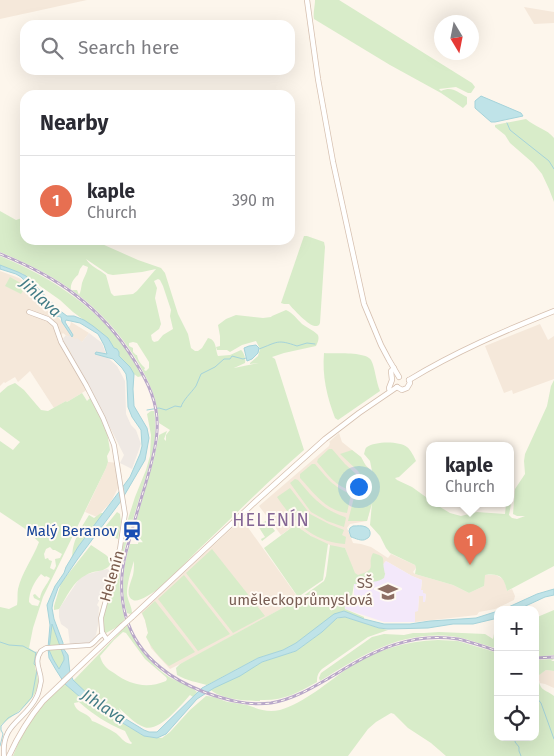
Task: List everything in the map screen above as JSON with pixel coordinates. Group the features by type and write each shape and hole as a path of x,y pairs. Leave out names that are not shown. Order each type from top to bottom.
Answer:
{"main road":[{"path":"306,0 331,153 364,304 377,337 400,377"},
{"path":"409,380 464,349 554,311"},
{"path":"390,391 394,368"},
{"path":"400,377 405,376 409,380"},
{"path":"397,386 397,380 400,377"},
{"path":"397,386 402,390 406,389 409,385 409,380"},
{"path":"9,756 30,717 43,701 71,674 256,501 337,429 397,386"}],"street":[{"name":"Helenín","path":"29,312 48,319 55,325 61,342 86,385 114,445 125,510 120,548 103,610 101,623 103,634"},
{"path":"4,756 4,744 8,732 31,706 37,695 41,680 37,658 41,651 46,648 92,644 97,637 103,634 108,640"}],"shaded area":[{"path":"0,0 87,0 0,19"},
{"path":"524,7 554,12 554,23 534,24"},
{"path":"0,271 19,278 28,285 67,328 71,322 89,333 82,342 63,333 60,336 63,338 62,340 66,347 68,346 76,366 90,388 54,408 30,371 18,382 15,377 0,386"},
{"path":"540,324 548,340 554,336 554,379 513,394 512,390 504,393 485,346"},
{"path":"89,333 102,343 107,357 117,366 125,381 126,414 131,425 136,430 141,444 132,469 120,463 124,455 88,384 76,366 68,347 66,347 62,340 66,335 68,337 69,335 82,342"},
{"path":"339,433 342,442 361,457 371,471 373,486 372,503 367,521 350,524 347,528 353,543 371,547 388,558 391,554 415,565 416,568 413,572 415,574 453,585 469,593 484,586 484,575 496,575 503,579 507,591 512,589 515,596 514,600 501,606 494,606 494,609 479,612 477,615 415,622 415,611 418,611 419,596 423,596 425,602 426,594 422,593 421,590 422,580 386,561 379,569 356,578 345,548 335,547 317,540 295,525 281,535 259,506 329,446 329,442"},
{"path":"108,462 120,463 122,480 111,502 97,517 85,512"},
{"path":"242,519 299,599 170,669 151,648 145,620 141,612"},
{"name":"SŠ uměleckoprůmyslová","path":"386,561 422,580 421,590 426,594 425,602 423,602 423,596 419,596 418,611 415,612 415,622 384,622 345,609 345,598 354,595 356,578 379,569"},
{"path":"107,569 111,571 97,605 99,607 96,635 90,643 70,645 68,629 61,624 59,609 79,579 84,575"},
{"path":"546,670 554,671 554,688 540,683 539,675"}],"green space":[{"path":"315,0 339,0 472,83 475,87 471,93 456,87 439,89 441,91 452,89 467,97 467,104 463,108 441,93 314,19"},
{"path":"526,119 548,132 554,138 554,202 542,174 495,127 495,125"},
{"path":"0,211 16,220 20,219 20,245 104,245 161,268 165,273 178,314 188,334 191,348 198,351 208,338 213,341 218,356 230,355 241,350 245,363 234,368 259,363 250,364 258,356 260,349 256,341 242,345 230,352 227,350 217,350 216,347 220,346 218,325 236,315 263,318 271,317 286,310 318,335 316,346 272,357 275,359 304,450 163,585 135,601 129,595 134,561 127,589 127,596 132,610 130,614 127,613 124,595 123,578 126,561 130,544 138,544 139,528 135,525 159,435 167,431 164,439 166,441 166,435 170,430 159,423 157,406 148,382 123,340 94,308 60,282 0,252","holes":["86,259 108,274 142,272 156,269 133,294 114,296 111,293 106,275","83,265 88,267 79,295 77,290 71,290 72,283","160,280 171,310 170,316 173,329 154,342 151,335 159,329 161,324 155,298 157,288 154,281","129,343 137,343 149,362 149,368 146,371 137,355 133,352 133,348 129,346"]},
{"path":"304,236 324,242 325,247 320,323 317,326 305,320 289,304 281,303"},
{"path":"0,256 47,279 90,309 118,339 142,376 138,377 134,374 119,356 119,352 108,338 23,274 0,265"},
{"path":"10,277 26,286 21,294 5,286"},
{"path":"324,353 356,354 368,357 371,360 380,391 338,420 335,418 326,386"},
{"path":"554,380 554,566 507,591 503,579 498,575 485,575 484,586 469,593 453,585 415,574 415,565 390,553 380,536 370,525 372,503 367,521 348,521 360,474 340,454 352,450 361,457 366,466 372,471 370,461 364,454 366,448 371,445 387,442 404,445 411,452 416,461 399,477 395,478 426,497 426,507 440,507 450,513 461,516 477,512 505,514 506,507 510,507 509,515 512,518 517,519 525,516 513,514 515,489 525,474 525,454 547,406"},
{"path":"15,383 24,390 41,410 48,411 82,393 87,401 91,397 106,428 110,450 107,456 106,468 43,597 33,628 29,648 37,653 35,669 38,678 37,687 25,706 1,725 0,734 0,607 9,609 17,605 20,583 39,542 24,528 0,512 0,441 13,450 20,442 0,427 0,393","holes":["50,547 62,554 60,558 55,559 56,566 54,570 50,568 52,561 48,558 45,559 44,554 46,549","41,574 50,578 40,598 35,594 33,595 34,598 40,601 38,606 32,605 29,602 31,591"]},
{"path":"154,411 155,440 124,551 121,569 120,593 125,619 119,626 106,633 103,626 104,615 120,561 128,519 150,456 151,435 147,414"},
{"path":"329,449 332,449 356,474 352,490 346,489 337,483 317,462"},
{"path":"312,464 315,464 335,485 351,494 347,513 326,505 300,478 300,474"},
{"path":"295,479 324,507 345,517 344,527 327,521 311,512 290,483"},
{"path":"290,488 310,514 344,530 342,535 346,537 345,544 314,535 290,515 277,497"},
{"path":"117,512 120,514 121,522 118,539 100,533"},
{"path":"104,513 78,547 71,560 75,541 89,515 94,518"},
{"path":"267,520 275,531 262,541 261,539 265,537 258,525"},
{"path":"295,525 311,536 328,544 323,580 298,597 264,548"},
{"path":"91,545 113,562 106,569 90,573 77,581 59,609 54,610 61,583"},
{"path":"330,545 345,548 355,573 358,575 370,569 373,553 383,558 384,578 362,584 354,584 352,596 345,598 344,601 345,609 364,617 364,619 344,611 338,613 296,643 283,650 258,658 207,685 177,675 176,668 180,664 299,599 324,581"},
{"path":"212,549 265,616 233,633 186,573"},
{"path":"184,575 230,634 198,651 158,599"},
{"path":"155,601 195,652 169,666 156,653 146,637 148,633 142,613"},
{"path":"554,610 554,655 539,657 539,616"},
{"path":"345,617 388,630 368,637 322,669 318,675 317,682 290,696 248,701 221,696 211,690 262,662 296,651 322,632 335,619"},
{"path":"52,624 64,657 59,669 49,650"},
{"path":"127,625 135,640 156,666 169,677 197,692 193,697 190,695 163,722 150,728 137,724 119,708 123,716 103,704 90,696 73,681","holes":["123,632 126,633 145,659 166,677 166,681 152,685 132,683 106,667 100,656"]},
{"path":"384,634 485,634 493,639 494,634 494,648 457,637 437,635 402,640 368,653 320,681 321,673 372,637"},
{"path":"458,641 494,652 494,741 539,741 539,681 542,689 554,696 554,756 446,756 391,713 368,729 348,756 13,756 23,731 52,694 65,684 87,703 144,736 162,738 206,696 263,710 280,710 307,697 348,668 369,656 380,651 414,642","holes":["79,702 95,715 125,731 132,743 126,742 112,731 92,721 77,709 74,703"]},
{"path":"554,659 551,661 554,661 554,671 546,670 539,675 539,660"}],"water":[{"path":"481,96 521,113 523,116 491,122 475,108 475,101"},
{"name":"Jihlava","path":"0,265 26,276 59,310 67,316 74,316 93,326 108,338 114,348 117,349 119,356 134,374 134,406 147,428 149,438 145,460 121,501 58,588 53,602 54,619 63,648 68,655 70,673 73,680 93,699 144,730 157,732 202,688 258,658 283,650 296,643 334,614 344,611 384,624 410,624 476,618 494,612 494,619 473,624 388,629 345,617 337,618 322,632 296,651 262,662 197,699 166,734 157,738 144,736 87,703 65,684 49,658 48,648 50,625 47,605 55,586 78,547 130,477 142,446 141,430 128,407 126,374 113,359 95,354 96,352 107,354 98,334 80,323 66,320 65,322 73,335 72,337 62,322 61,317 56,316 47,304 16,274 0,269","holes":["52,624 64,660 59,669 49,650"]},
{"path":"256,345 259,348 258,353 247,361 244,348"},
{"path":"353,526 368,528 369,537 364,540 358,540 351,537 349,531"},
{"path":"554,589 554,595 526,606 511,606 537,594"}],"waterway":[{"path":"507,123 510,130 549,161 554,169"},
{"path":"259,349 278,342 297,346 307,343 315,344"},
{"path":"147,410 159,408 166,410 175,406 181,407 196,386 201,374 215,367 224,359 230,359 232,356 246,358"},
{"path":"0,642 23,646 36,653"},
{"path":"36,652 34,664 36,666"},
{"path":"0,746 3,734 1,726 8,718 19,712 32,697 37,670"},
{"path":"539,701 554,739"},
{"path":"515,741 521,756"}],"railway":[{"path":"0,254 41,273 92,309 121,341 139,368 152,394 157,421 155,445 151,466 126,552 123,568 122,600 131,630 138,644 161,668 171,676 204,692 237,702 262,704 280,701 297,695 365,657 409,641 425,638 458,639 494,650"},
{"path":"539,658 554,657"}],"place":[{"name":"Malý Beranov","path":"132,531"},
{"name":"kaple","path":"470,565"},
{"name":"SŠ uměleckoprůmyslová","path":"388,592"}],"district":[{"name":"HELENÍN","path":"271,520"}]}
